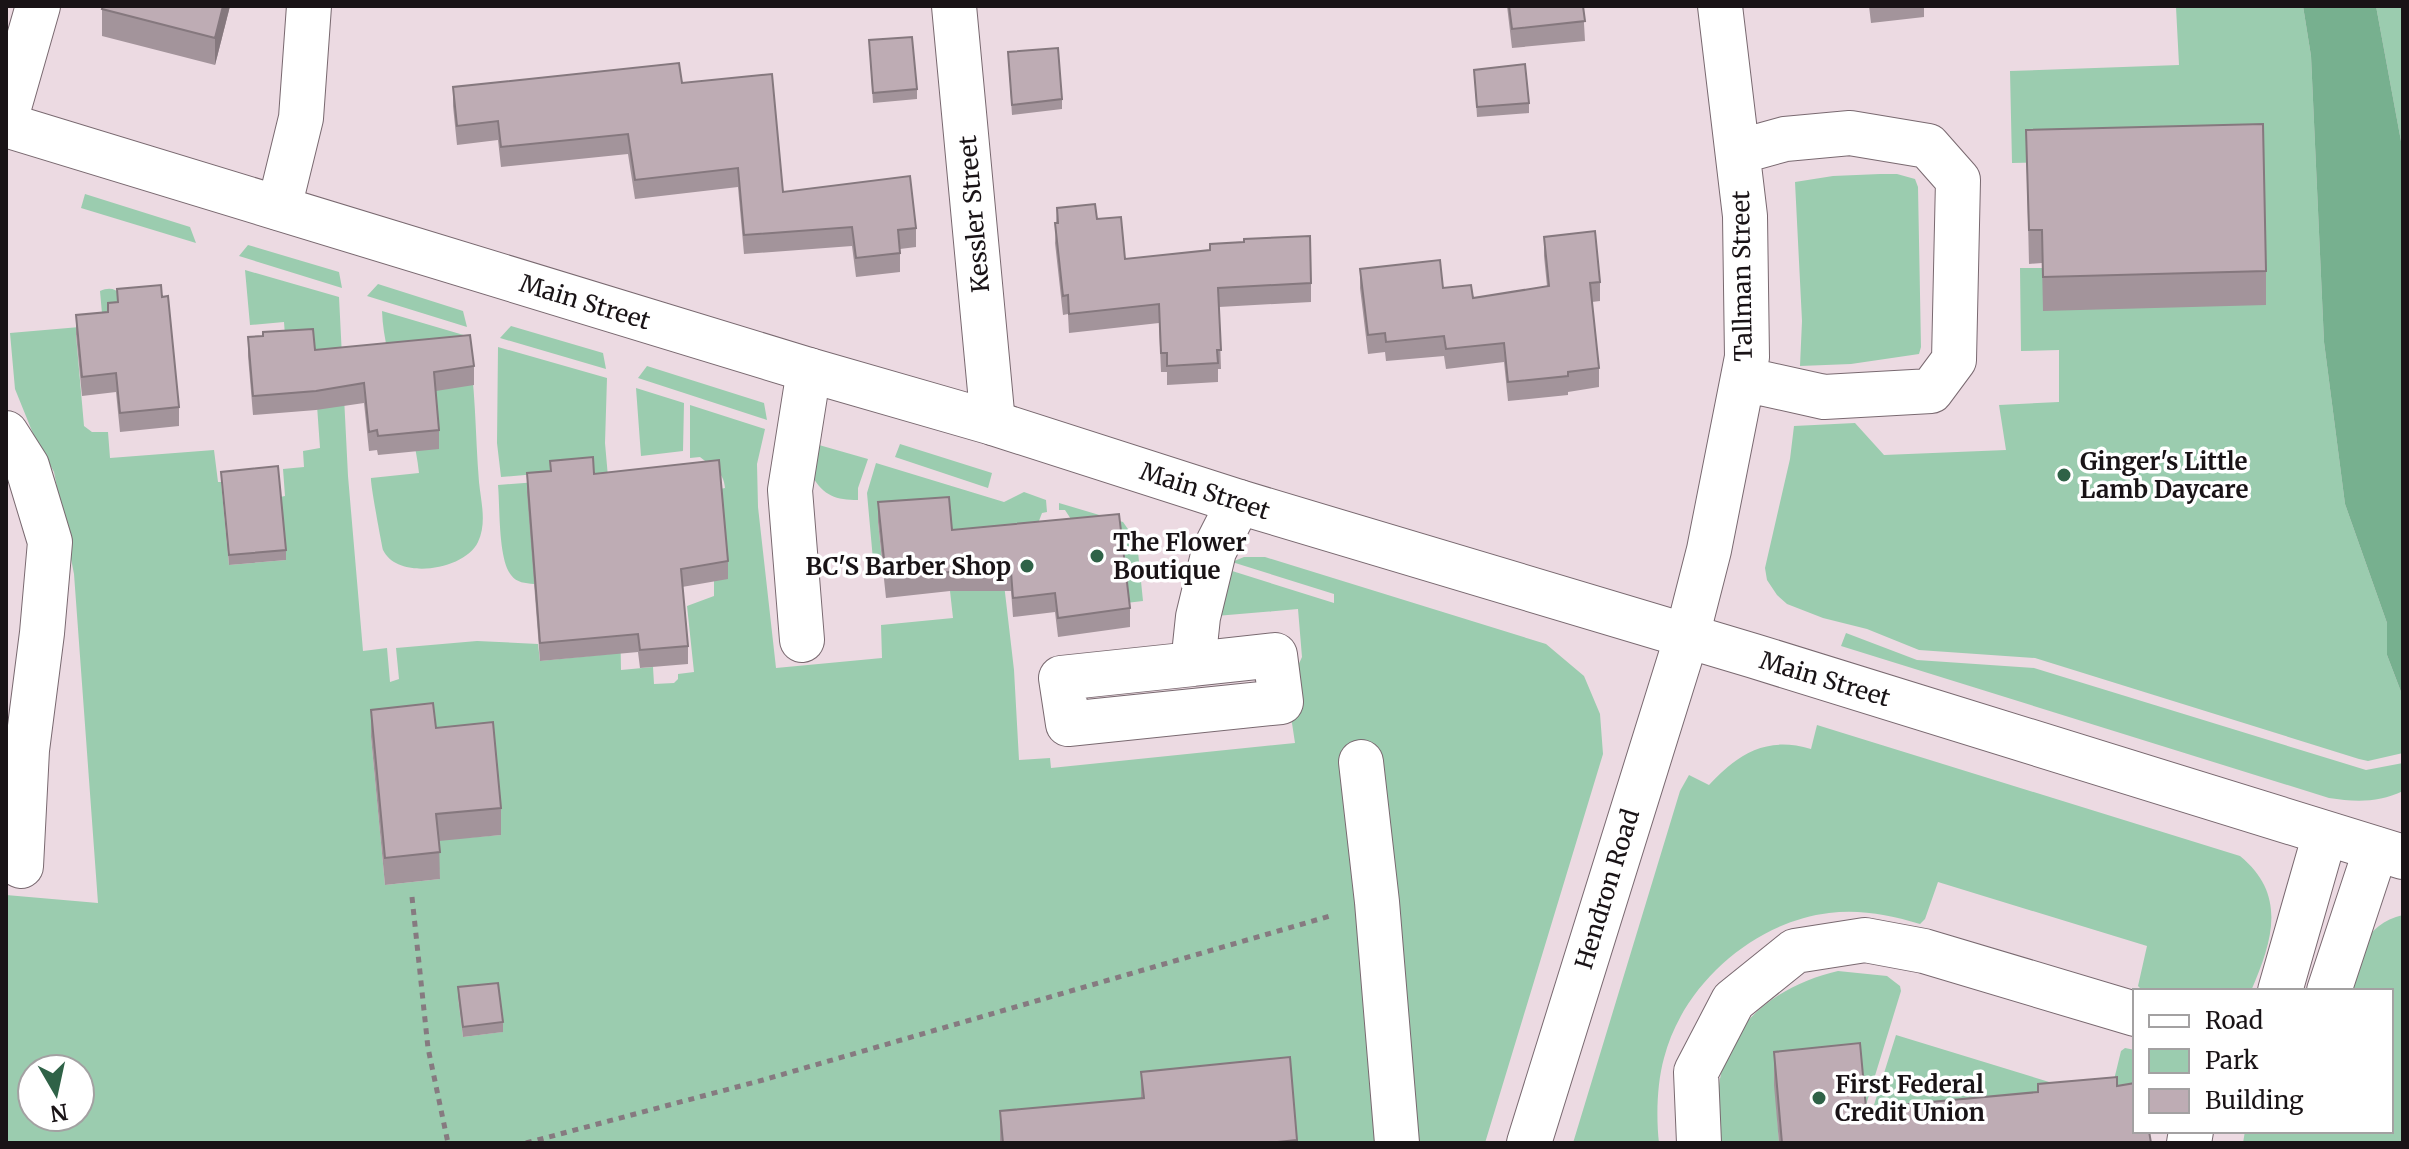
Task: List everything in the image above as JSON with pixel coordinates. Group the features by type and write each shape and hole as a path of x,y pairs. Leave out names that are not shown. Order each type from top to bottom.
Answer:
{"main road":[{"path":"6,118 38,6"},
{"path":"279,208 301,118 309,6"},
{"name":"Kessler Street","path":"954,6 993,423"},
{"name":"Tallman Street","path":"1687,636 1709,550 1747,357 1745,216 1720,6"},
{"name":"Main Street","path":"6,125 809,370 993,423 1239,502 2396,854"},
{"path":"1738,152 1785,139 1850,133 1928,146 1958,180 1954,360 1931,391 1824,397 1743,379"},
{"path":"802,640 790,490 809,370"},
{"path":"6,433 27,466 50,542 27,750 21,866"},
{"path":"1193,664 1198,617 1214,551 1239,502"},
{"name":"Hendron Road","path":"1529,1143 1687,636"},
{"path":"1361,762 1377,902 1397,1143"},
{"path":"2281,989 2325,834"},
{"path":"2330,989 2396,854"},
{"path":"1699,1143 1696,1072 1733,1001 1795,951 1865,940 1924,951 2133,1013"}],"path":[{"path":"412,897 428,1048 448,1143"},
{"path":"526,1143 763,1080 1377,902"}],"green space":[{"path":"2303,6 2311,56 2324,342 2345,504 2387,623 2387,655 2403,697 2403,753 2368,761 2359,759 2035,658 1919,650 1867,629 1823,618 1787,604 1767,580 1765,568 1790,459 1794,426 1855,423 1884,455 2006,450 1999,405 2059,402 2059,350 2021,351 2020,268 2042,268 2183,159 2012,163 2010,71 2179,65 2176,7"},
{"path":"2303,6 2376,6 2403,152 2403,697 2387,655 2387,623 2345,504 2324,342 2311,56"},
{"path":"2376,6 2403,6 2403,152"},
{"path":"1897,174 1915,179 1918,187 1919,354 1851,364 1800,366 1802,321 1795,182 1833,176"},
{"path":"85,194 190,227 196,243 81,208"},
{"path":"248,245 339,272 342,288 239,256"},
{"path":"245,270 339,297 348,476 363,651 387,648 390,682 399,679 396,648 477,641 538,644 540,661 609,654 593,476 571,477 570,471 501,477 497,443 498,347 607,378 605,443 620,613 621,670 653,667 654,684 674,683 678,674 694,672 687,606 714,596 714,561 697,563 695,550 726,547 720,489 725,488 724,482 717,470 700,457 690,458 690,405 765,429 757,464 758,507 776,668 882,658 881,625 953,618 950,591 955,590 949,516 878,522 883,571 874,571 867,493 876,463 1004,502 1024,492 1046,500 1047,512 1042,513 1034,534 999,541 1014,670 1019,760 1050,758 1051,768 1295,743 1287,690 1302,657 1298,609 1216,616 1217,585 1224,569 1334,603 1334,594 1232,562 1244,557 1265,557 1546,644 1584,676 1600,714 1603,754 1485,1143 1294,1143 1290,1100 1286,1100 1283,1073 1142,1085 1144,1110 1000,1119 1001,1143 6,1143 6,895 98,903 74,574 54,472 34,436 15,389 10,333 103,325 100,291 110,289 121,294 127,307 117,309 118,321 108,322 108,331 76,335 84,426 92,432 108,432 110,458 214,450 218,482 221,482 229,565 286,560 280,497 285,496 283,469 304,467 303,451 320,448 313,349 286,350 284,322 250,325","holes":["433,730 436,755 493,749 501,835 464,838 461,815 434,819 440,879 385,885 371,737","498,993 502,1032 463,1037 458,997"]},
{"path":"378,284 463,311 467,327 367,296"},
{"path":"382,311 467,336 474,391 482,527 471,552 446,565 431,568 402,566 391,560 383,550 371,478 419,473 411,432 388,352"},
{"path":"511,326 603,353 606,369 500,338"},
{"path":"647,366 764,403 767,420 638,378"},
{"path":"636,388 684,403 683,451 641,456"},
{"path":"900,444 992,473 988,488 895,457"},
{"path":"819,445 868,459 858,488 858,500 831,496 812,476"},
{"path":"550,481 534,584 521,582 511,575 504,557 498,485"},
{"path":"1059,503 1123,522 1137,542 1143,601 1126,603 1065,510 1059,510"},
{"path":"1846,633 1917,660 2034,668 2366,770 2403,763 2403,791 2385,798 2366,800 2329,798 1841,646"},
{"path":"1817,725 2240,856 2255,871 2270,903 2269,937 2252,989 2141,989 2138,986 2147,946 1938,882 1925,919 1920,924 1875,914 1829,913 1774,929 1749,943 1705,982 1687,1005 1673,1031 1660,1078 1657,1111 1659,1143 1573,1143 1680,791 1689,775 1709,785 1731,764 1754,750 1780,745 1811,749"},
{"path":"2403,915 2403,1143 2243,1143 2245,1133 2393,1133 2393,989 2345,989 2364,944 2379,926"},
{"path":"1838,971 1887,976 1900,986 1901,991 1866,1105 1869,1130 1775,1085 1779,1143 1718,1143 1720,1078 1729,1049 1739,1032 1751,1017 1783,993 1819,976"},
{"path":"1896,1035 2059,1085 2059,1093 1890,1109 1874,1105"},
{"path":"2125,1048 2133,1050 2133,1083 2112,1088 2121,1051"}],"building":[{"path":"103,6 223,6 215,38 102,9"},
{"path":"1509,6 1583,6 1585,21 1512,29"},
{"path":"912,37 917,89 873,93 869,40"},
{"path":"1058,48 1062,99 1012,105 1008,52"},
{"path":"679,63 682,83 772,74 783,192 910,176 916,228 898,230 900,253 856,258 852,227 744,235 738,168 635,180 628,134 501,147 498,121 457,126 453,87"},
{"path":"1525,64 1529,103 1477,107 1474,70"},
{"path":"2263,124 2266,271 2043,277 2042,230 2029,230 2026,130"},
{"path":"1095,204 1097,219 1121,217 1125,259 1210,250 1210,244 1244,242 1244,239 1310,236 1311,283 1218,288 1221,350 1217,350 1218,363 1167,366 1167,353 1161,353 1159,304 1069,314 1068,295 1063,296 1055,223 1058,223 1057,208"},
{"path":"1595,231 1600,282 1590,283 1599,368 1568,372 1568,376 1508,382 1504,343 1446,349 1444,336 1386,342 1385,333 1368,335 1360,269 1440,260 1443,288 1471,285 1473,298 1549,286 1544,237"},
{"path":"161,285 162,297 168,296 179,407 120,413 116,373 82,377 76,315 108,312 108,303 118,302 117,289"},
{"path":"313,329 315,350 470,335 474,366 434,372 439,430 378,436 377,430 369,432 364,383 253,396 248,337 263,336 263,332"},
{"path":"593,457 594,474 719,460 728,561 681,569 688,646 640,650 638,634 540,643 527,473 551,471 550,461"},
{"path":"278,466 286,550 229,555 221,472"},
{"path":"949,497 952,530 1119,514 1130,608 1058,618 1055,593 1013,598 1011,572 950,572 886,578 878,502"},
{"path":"433,703 436,728 493,722 501,808 436,814 440,852 385,858 371,710"},
{"path":"498,983 503,1022 463,1027 458,987"},
{"path":"1860,1043 1866,1108 2038,1092 2038,1084 2117,1077 2117,1086 2133,1083 2133,1133 2149,1133 2151,1143 1782,1143 1774,1052"},
{"path":"1290,1057 1297,1140 1268,1143 1003,1143 1000,1111 1144,1098 1141,1072"}],"place":[{"name":"Ginger's Little Lamb Daycare","path":"2064,475"},
{"name":"The Flower Boutique","path":"1097,556"},
{"name":"BC'S Barber Shop","path":"1027,566"},
{"name":"First Federal Credit Union","path":"1819,1098"}]}
